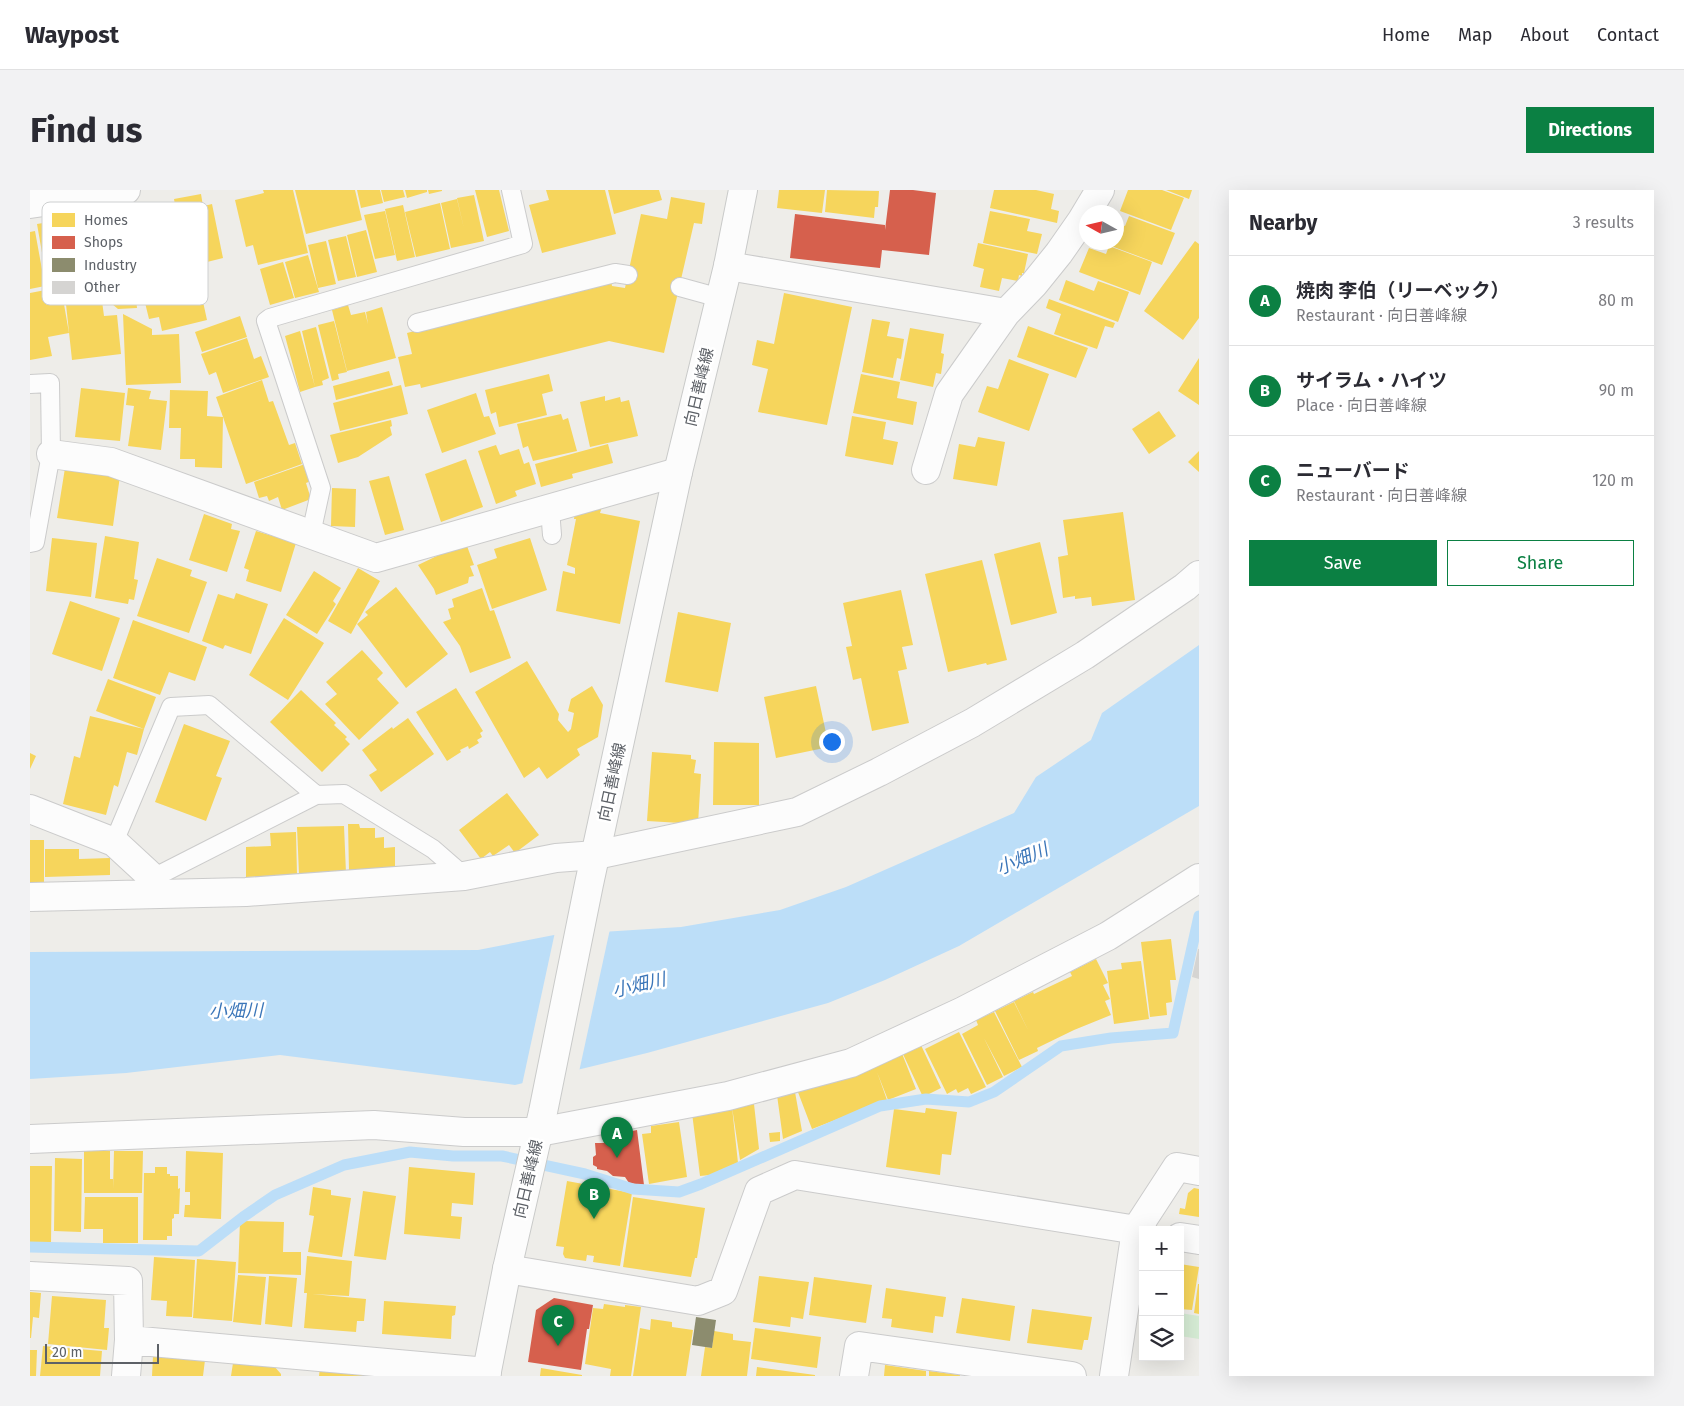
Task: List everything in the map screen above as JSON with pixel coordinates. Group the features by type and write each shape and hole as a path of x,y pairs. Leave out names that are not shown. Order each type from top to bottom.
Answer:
{"street":[{"name":"向日善峰線","path":"487,1374 507,1270 539,1132 589,884 678,472 728,266 743,190"},
{"path":"926,470 949,394 1006,313 1034,284 1059,253 1100,190"},
{"path":"43,202 114,191"},
{"path":"728,266 1006,313"},
{"path":"51,454 111,462 376,558 551,522 678,472"},
{"path":"30,897 153,886 246,892 464,876 556,858 596,855 797,812 879,772 980,718 1085,655 1185,588 1199,575"},
{"path":"30,809 114,842 153,886"},
{"path":"30,1139 374,1125 464,1132 539,1132 728,1096 851,1063 963,1011 1108,936 1199,878"},
{"path":"1142,1226 1177,1167 1199,1171"},
{"path":"507,1270 698,1301 723,1291 759,1191 794,1175 1139,1230"},
{"path":"1114,1376 1139,1236"},
{"path":"1184,1238 1199,1240"},
{"path":"30,1276 128,1281 129,1340 126,1376"},
{"path":"129,1340 298,1366 487,1374"},
{"path":"854,1376 859,1346 1072,1376"}],"lane":[{"path":"311,534 322,488 266,322 270,318 523,244 511,190"},
{"path":"417,323 615,273 628,275"},
{"path":"680,287 720,298"},
{"path":"30,384 50,383 51,454 35,542 30,543"},
{"path":"114,842 172,707 208,705 316,795"},
{"path":"153,886 316,795 344,794 433,848 464,876"}],"green space":[{"path":"1184,1314 1199,1316 1199,1339 1184,1337"}],"water":[{"name":"小畑川","path":"1199,645 1199,806 959,946 885,980 828,1003 647,1053 515,1085 280,1055 126,1073 30,1079 30,952 478,950 554,935 681,927 780,910 846,887 1014,813 1036,777 1091,740 1102,713"}],"pier":[{"path":"610,929 579,1072 522,1085 555,932"}],"building: Homes":[{"path":"263,190 293,190 308,253 258,265 253,245 246,247 235,200 264,193"},
{"path":"295,190 355,190 362,220 306,234"},
{"path":"357,190 380,190 383,203 361,208"},
{"path":"381,190 403,190 405,197 384,202"},
{"path":"405,190 427,190 427,192 407,198"},
{"path":"428,190 442,190 442,191 429,194"},
{"path":"475,190 499,190 509,231 487,237"},
{"path":"546,190 605,190 616,234 542,253 529,205 549,200"},
{"path":"608,190 659,190 662,200 614,214"},
{"path":"779,190 825,190 822,213 777,208"},
{"path":"827,190 879,191 878,207 875,207 874,218 825,212"},
{"path":"994,190 1036,190 1054,194 1051,209 1059,211 1057,223 990,208"},
{"path":"1128,190 1162,190 1184,198 1171,230 1124,212 1124,205 1122,205"},
{"path":"1166,190 1192,190 1189,199"},
{"path":"201,194 202,202 174,202 174,199"},
{"path":"474,195 484,241 451,248 441,203 457,199 464,229 457,198"},
{"path":"133,197 133,202 106,202"},
{"path":"671,197 705,203 702,224 694,223 664,353 609,341 421,388 420,384 405,387 398,357 412,354 407,333 611,280 612,286 625,288 641,214 667,219"},
{"path":"440,203 450,249 416,257 405,212"},
{"path":"212,204 223,258 208,262 208,205"},
{"path":"403,205 415,257 397,261 385,209"},
{"path":"385,211 395,255 375,259 364,215"},
{"path":"990,211 1030,219 1027,231 1042,234 1037,254 983,243"},
{"path":"1129,216 1175,233 1162,265 1122,250 1124,250 1125,226"},
{"path":"42,223 42,253 37,224"},
{"path":"366,230 377,272 357,277 347,235"},
{"path":"35,231 42,270 42,287 30,289 30,232"},
{"path":"346,236 356,277 338,281 328,240"},
{"path":"326,241 336,284 318,288 308,245"},
{"path":"1195,241 1199,244 1199,318 1183,340 1144,311"},
{"path":"978,243 1028,254 1024,273 1022,273 1022,276 1019,275 1018,281 1002,278 999,291 980,287 984,269 973,266"},
{"path":"1088,250 1106,254 1108,250 1120,250 1152,262 1140,295 1079,272"},
{"path":"308,255 319,292 295,298 285,262"},
{"path":"283,262 294,298 270,305 260,269"},
{"path":"1066,280 1094,291 1098,281 1129,292 1118,322 1059,300"},
{"path":"42,291 42,305 64,305 69,333 48,337 52,356 30,360 30,293"},
{"path":"784,293 852,307 827,425 758,412 768,369 752,365 757,340 774,344"},
{"path":"1049,299 1115,323 1113,328 1105,326 1097,349 1054,334 1061,314 1046,308"},
{"path":"66,305 103,305 104,316 117,315 121,354 72,360"},
{"path":"113,305 137,305 137,308 118,309"},
{"path":"146,305 204,305 207,320 162,331 159,317 149,319"},
{"path":"348,305 351,315 365,312 368,324 366,312 382,307 396,358 347,371 332,310"},
{"path":"123,314 152,329 152,335 179,334 181,383 126,385"},
{"path":"240,316 247,337 202,352 195,332"},
{"path":"872,319 890,322 887,336 904,339 901,359 897,358 893,378 862,372"},
{"path":"334,321 347,372 338,374 339,379 332,381 318,325"},
{"path":"1028,326 1088,348 1076,378 1017,357"},
{"path":"316,327 329,378 322,381 323,385 315,387 302,331"},
{"path":"910,328 944,334 941,353 944,354 941,374 936,373 933,387 900,380"},
{"path":"300,331 315,387 300,392 285,336"},
{"path":"247,338 254,359 261,356 269,377 223,393 216,372 209,375 201,354"},
{"path":"1199,358 1199,405 1178,391"},
{"path":"1009,359 1049,374 1029,431 978,412 987,386 998,389"},
{"path":"389,371 393,385 336,400 333,386"},
{"path":"549,374 553,391 542,394 547,415 499,427 496,412 491,414 485,390"},
{"path":"861,374 900,382 897,398 917,402 913,425 853,413"},
{"path":"262,380 269,402 273,401 289,445 295,443 302,464 246,484 216,397"},
{"path":"401,385 408,414 340,431 333,403"},
{"path":"81,388 125,393 120,441 75,437"},
{"path":"128,388 151,391 149,399 167,401 161,450 128,446 134,406 126,405"},
{"path":"170,390 208,391 207,416 223,417 222,468 195,467 195,459 180,459 181,428 169,428"},
{"path":"476,393 484,417 489,416 496,434 442,453 427,410"},
{"path":"605,396 605,401 620,397 621,402 629,400 638,436 590,447 580,402"},
{"path":"1159,411 1176,436 1149,454 1132,429"},
{"path":"561,414 563,420 568,418 577,451 533,461 528,446 523,448 517,424"},
{"path":"852,416 886,422 883,439 898,442 893,465 845,456"},
{"path":"391,420 392,435 358,457 338,463 330,435"},
{"path":"978,437 1005,442 997,486 953,479 959,444 975,447"},
{"path":"608,444 613,463 572,474 573,478 541,487 535,464"},
{"path":"496,445 500,455 519,449 524,464 529,462 536,484 515,491 517,496 496,504 478,451"},
{"path":"1199,451 1199,472 1188,462"},
{"path":"466,459 483,507 441,522 425,474"},
{"path":"305,464 311,481 306,483 311,499 282,510 278,497 269,501 267,496 259,498 254,482"},
{"path":"65,468 120,476 113,526 57,518"},
{"path":"389,476 404,530 385,535 369,481"},
{"path":"332,488 356,489 355,527 331,526"},
{"path":"576,506 602,507 600,513 640,521 620,624 556,611 563,571 575,574 575,568 567,565 576,519 574,519"},
{"path":"1123,512 1135,600 1092,606 1091,597 1075,599 1075,596 1063,598 1058,557 1068,555 1063,520"},
{"path":"204,514 232,524 231,529 240,531 227,572 189,560"},
{"path":"256,531 296,543 281,592 246,581 249,570 244,568"},
{"path":"105,536 139,542 134,579 138,580 134,600 129,599 128,604 95,598"},
{"path":"52,538 97,543 91,597 46,591"},
{"path":"530,538 547,590 492,609 477,565 497,558 494,549"},
{"path":"1040,542 1057,613 1011,625 994,554"},
{"path":"462,544 467,546 474,565 470,566 474,576 469,577 468,583 436,595 418,565"},
{"path":"157,558 192,570 190,576 207,582 189,633 137,616"},
{"path":"982,560 1007,660 948,672 925,574"},
{"path":"358,568 380,581 351,634 328,621"},
{"path":"314,571 341,588 333,601 336,604 317,634 286,615"},
{"path":"396,587 448,654 406,688 357,624 368,615 365,612"},
{"path":"482,588 490,611 494,610 511,658 470,673 460,646 443,622 451,619 448,609 454,607 452,599"},
{"path":"901,590 913,645 902,647 907,669 898,671 909,723 872,731 861,678 853,680 846,647 852,646 843,603"},
{"path":"236,593 268,604 251,654 225,645 223,649 202,641 218,594 234,599"},
{"path":"70,601 120,618 102,671 52,654"},
{"path":"678,612 731,623 718,692 665,682"},
{"path":"284,618 324,643 288,700 249,675"},
{"path":"133,620 207,647 195,681 169,672 160,695 113,678"},
{"path":"362,650 383,673 377,679 399,703 359,740 325,704 337,694 326,682"},
{"path":"527,661 559,714 558,720 568,732 571,729 574,713 568,711 571,699 592,686 603,705 598,737 577,749 580,755 547,779 539,767 524,778 475,692"},
{"path":"108,679 156,697 144,729 96,711"},
{"path":"816,686 829,747 776,758 764,697"},
{"path":"456,688 483,731 480,733 482,737 477,740 479,743 469,749 468,746 460,750 461,752 447,761 416,712"},
{"path":"301,690 336,723 334,725 347,737 345,739 350,744 322,772 270,722"},
{"path":"90,716 144,729 137,755 127,752 118,787 114,785 106,815 63,804 74,756 80,758"},
{"path":"408,718 434,754 381,792 369,775 377,770 362,750 392,727 393,729"},
{"path":"184,724 230,741 216,776 222,778 206,821 155,802"},
{"path":"714,742 759,743 759,805 713,805"},
{"path":"652,752 691,755 691,759 696,760 694,773 701,774 698,824 647,821"},
{"path":"30,753 36,756 30,769"},
{"path":"507,793 539,835 515,853 509,845 493,856 490,852 481,859 459,830"},
{"path":"348,824 359,824 360,828 375,828 375,838 384,837 384,848 395,847 395,870 349,871"},
{"path":"344,826 346,873 299,874 297,827"},
{"path":"296,832 297,875 246,877 246,847 271,846 270,833"},
{"path":"30,840 44,840 44,883 30,883"},
{"path":"45,849 79,849 79,859 110,858 110,875 45,877"},
{"path":"1171,939 1176,980 1170,980 1172,1002 1166,1003 1167,1015 1150,1017 1141,942"},
{"path":"1096,959 1108,983 1103,985 1110,999 1105,1001 1111,1015 1037,1048 1038,1051 1019,1060 995,1011 1014,1002 1028,1030 1014,1001 1072,976 1070,972"},
{"path":"1141,961 1149,1019 1114,1024 1107,971 1122,969 1121,963"},
{"path":"994,1012 1022,1067 1004,1076 984,1038 1003,1077 987,1085 962,1034 978,1025 976,1020"},
{"path":"959,1032 986,1087 971,1094 968,1088 958,1093 956,1089 947,1094 925,1049"},
{"path":"920,1043 941,1088 923,1097 902,1052"},
{"path":"901,1051 916,1089 888,1100 877,1072 887,1100 812,1129 796,1087"},
{"path":"795,1092 802,1131 783,1139 777,1095"},
{"path":"754,1104 759,1149 740,1160 732,1107"},
{"path":"732,1107 738,1163 710,1175 700,1176 692,1113"},
{"path":"926,1108 957,1112 951,1155 942,1154 940,1175 886,1167 894,1109 925,1113"},
{"path":"679,1122 687,1177 649,1184 642,1134 651,1133 651,1126"},
{"path":"780,1132 780,1141 770,1142 769,1133"},
{"path":"84,1150 110,1151 110,1179 113,1179 113,1189 114,1151 143,1151 142,1193 84,1193"},
{"path":"186,1151 223,1153 221,1219 184,1217 185,1205 190,1205 190,1192 185,1192"},
{"path":"55,1158 82,1159 81,1232 54,1231"},
{"path":"30,1166 52,1166 51,1243 30,1243"},
{"path":"155,1167 167,1167 167,1174 178,1176 178,1189 180,1188 179,1214 174,1214 172,1219 172,1236 167,1236 167,1240 143,1240 144,1173 155,1173"},
{"path":"409,1167 475,1173 473,1205 452,1203 451,1216 462,1217 460,1239 404,1234"},
{"path":"567,1181 632,1193 620,1266 593,1262 594,1256 587,1255 586,1261 565,1258 563,1254 564,1247 556,1246"},
{"path":"313,1187 331,1190 331,1195 351,1198 342,1257 308,1252 314,1216 309,1215"},
{"path":"1194,1188 1199,1189 1199,1217 1179,1214 1180,1208 1185,1209 1188,1193"},
{"path":"363,1191 396,1196 386,1260 354,1256"},
{"path":"85,1197 138,1197 138,1243 103,1243 103,1229 84,1229"},
{"path":"633,1197 705,1208 697,1258 695,1258 691,1277 623,1267"},
{"path":"240,1221 284,1222 283,1252 301,1252 301,1275 238,1273"},
{"path":"307,1256 352,1261 349,1296 312,1294 366,1299 364,1321 357,1321 356,1332 304,1328 307,1293 304,1293"},
{"path":"154,1257 195,1260 192,1317 166,1316 167,1301 151,1300"},
{"path":"197,1259 236,1262 232,1321 193,1318"},
{"path":"1184,1265 1199,1267 1192,1310 1184,1309"},
{"path":"238,1275 266,1277 261,1325 233,1322"},
{"path":"269,1276 297,1278 292,1327 265,1324"},
{"path":"759,1276 809,1282 803,1319 791,1317 790,1327 753,1322"},
{"path":"814,1277 872,1285 866,1323 809,1315"},
{"path":"1199,1284 1199,1314 1194,1313"},
{"path":"886,1288 946,1297 943,1317 935,1316 933,1333 891,1327 892,1319 882,1318"},
{"path":"30,1292 41,1293 39,1318 33,1317 31,1338 30,1338"},
{"path":"52,1296 106,1300 104,1328 109,1328 107,1350 48,1344"},
{"path":"962,1298 1015,1306 1010,1341 956,1333"},
{"path":"384,1301 456,1306 455,1315 452,1316 451,1339 382,1334"},
{"path":"604,1304 641,1307 631,1376 610,1376 611,1369 585,1364 593,1308 603,1309"},
{"path":"1032,1309 1092,1317 1088,1340 1084,1340 1082,1350 1027,1343"},
{"path":"651,1319 672,1322 672,1327 693,1330 686,1376 633,1376 640,1328 650,1330"},
{"path":"755,1328 821,1337 817,1368 751,1359"},
{"path":"714,1331 733,1334 733,1340 751,1342 747,1376 701,1376 705,1347 712,1348"},
{"path":"43,1346 102,1351 100,1376 40,1376"},
{"path":"30,1350 37,1350 36,1376 30,1376"},
{"path":"153,1356 205,1360 203,1376 152,1376"},
{"path":"233,1363 274,1366 281,1376 231,1376"},
{"path":"885,1365 926,1371 926,1376 884,1376"},
{"path":"320,1367 375,1372 374,1376 319,1376"},
{"path":"757,1367 815,1375 815,1376 756,1376"},
{"path":"541,1368 582,1375 582,1376 540,1376"},
{"path":"929,1371 960,1375 960,1376 929,1376"}],"building: Shops":[{"path":"890,190 936,193 929,255 882,250 880,268 790,258 795,214 885,225 885,230"},
{"path":"637,1130 644,1185 629,1183 625,1177 613,1176 607,1171 597,1169 593,1165 593,1157 596,1155 595,1143 604,1143 603,1137"},
{"path":"554,1298 593,1305 589,1329 587,1329 581,1370 528,1362 536,1310"}],"building: Industry":[{"path":"696,1317 716,1320 712,1348 692,1345"}],"building: Other":[{"path":"1199,949 1199,979 1192,977"}],"waterway":[{"path":"30,1247 199,1251 275,1195 344,1165 410,1152 453,1156 502,1156 585,1174 633,1189 679,1192 880,1106 926,1099 969,1102 994,1092 1061,1046 1111,1038 1173,1033 1199,916"}],"place":[{"name":"焼肉 李伯（リーベック）","path":"617,1158"},
{"name":"サイラム・ハイツ","path":"594,1219"},
{"name":"ニューバード","path":"558,1346"}]}
